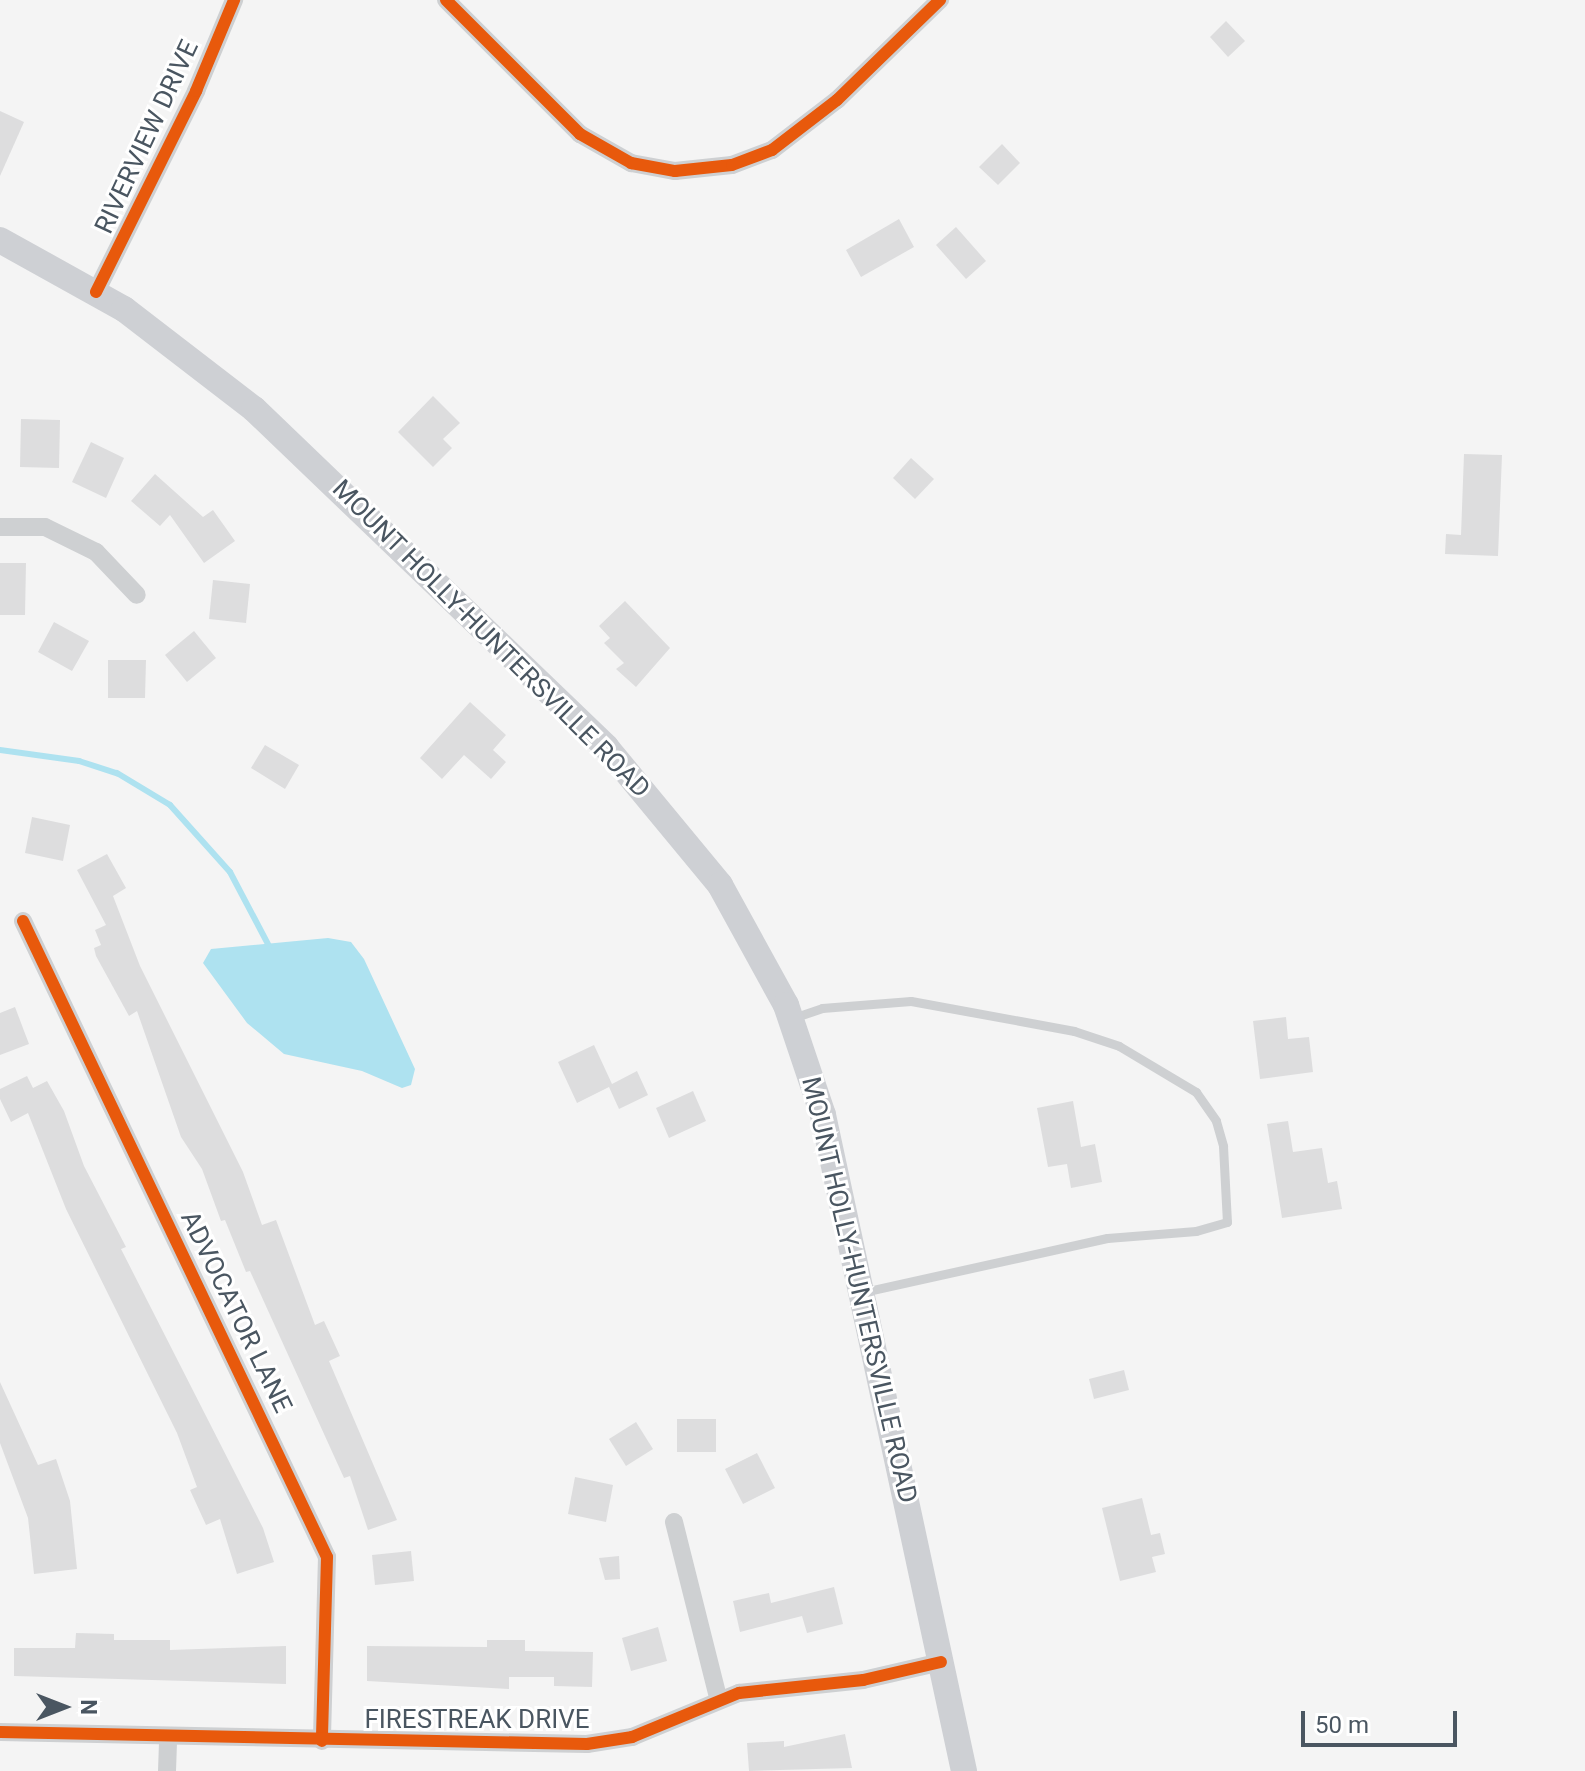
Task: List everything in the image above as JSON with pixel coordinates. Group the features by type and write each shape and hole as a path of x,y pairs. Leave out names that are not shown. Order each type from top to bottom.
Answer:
{"main road":[{"name":"MOUNT HOLLY-HUNTERSVILLE ROAD","path":"0,240 96,292 204,367 254,409 606,747 720,885 765,960 791,1019 823,1115 964,1771"}],"street":[{"name":"RIVERVIEW DRIVE","path":"96,292 189,105 234,0"},
{"path":"446,0 580,134 631,163 675,171 722,167 772,150 837,100 940,0"},
{"path":"0,527 45,527 96,552 137,595"},
{"name":"ADVOCATOR LANE","path":"23,921 327,1557 322,1741"},
{"path":"674,1522 718,1697"},
{"name":"FIRESTREAK DRIVE","path":"0,1732 322,1741 612,1742 718,1697 863,1680 941,1662"},
{"path":"167,1771 168,1738"}],"lane":[{"path":"791,1019 822,1008 911,1001 1074,1031 1119,1046 1196,1092 1216,1121 1223,1146 1227,1222 1196,1231 1107,1238 863,1292"}],"water":[{"path":"328,938 351,942 364,959 415,1069 411,1085 402,1088 362,1071 284,1054 247,1023 203,963 211,949"}],"building":[{"path":"1226,21 1245,41 1228,57 1210,37"},
{"path":"0,111 24,122 0,176"},
{"path":"1002,144 1020,163 998,185 979,167"},
{"path":"899,219 914,247 861,277 846,250"},
{"path":"956,227 986,261 966,279 936,245"},
{"path":"433,396 460,423 443,439 452,448 433,467 398,432"},
{"path":"21,419 60,420 59,468 20,467"},
{"path":"91,442 124,458 106,498 72,482"},
{"path":"1464,454 1502,455 1498,556 1445,554 1446,534 1461,535"},
{"path":"911,458 934,479 915,499 893,478"},
{"path":"155,474 203,517 213,510 235,541 204,563 170,515 160,526 131,501"},
{"path":"0,563 26,563 25,615 0,615"},
{"path":"213,580 250,584 246,623 209,619"},
{"path":"625,601 670,648 636,687 616,669 624,663 604,643 610,638 599,626"},
{"path":"54,622 89,641 72,671 38,652"},
{"path":"194,631 216,658 187,682 165,655"},
{"path":"108,660 146,660 145,698 108,698"},
{"path":"470,702 506,735 493,750 506,762 491,779 464,755 442,779 420,758"},
{"path":"265,745 299,765 285,789 251,768"},
{"path":"32,817 70,825 63,861 25,853"},
{"path":"107,854 126,888 113,896 140,966 243,1172 262,1225 276,1220 315,1325 324,1321 340,1356 329,1361 397,1520 368,1530 350,1476 344,1478 250,1271 246,1272 225,1220 221,1221 202,1169 181,1137 137,1011 129,1016 96,956 94,948 101,945 95,930 106,925 77,870"},
{"path":"15,1007 29,1044 0,1055 0,1013"},
{"path":"1286,1017 1288,1039 1309,1037 1313,1072 1260,1079 1253,1021"},
{"path":"594,1045 612,1084 637,1071 648,1095 619,1109 609,1087 577,1103 558,1062"},
{"path":"27,1076 33,1088 47,1081 64,1111 84,1166 126,1247 121,1249 263,1528 274,1562 237,1574 220,1519 206,1525 190,1490 197,1487 177,1433 66,1209 28,1113 11,1122 0,1099 0,1089"},
{"path":"693,1091 706,1121 669,1138 656,1108"},
{"path":"1073,1101 1081,1147 1095,1144 1102,1182 1071,1188 1067,1164 1048,1167 1037,1108"},
{"path":"1288,1121 1293,1152 1322,1148 1328,1183 1337,1181 1342,1209 1282,1218 1267,1124"},
{"path":"1124,1370 1129,1390 1094,1399 1089,1379"},
{"path":"0,1382 38,1465 56,1459 70,1501 77,1569 34,1574 28,1518 0,1443"},
{"path":"677,1419 716,1419 716,1452 677,1452"},
{"path":"636,1422 653,1449 626,1466 609,1439"},
{"path":"757,1453 775,1488 743,1504 725,1469"},
{"path":"575,1477 613,1485 606,1522 568,1514"},
{"path":"1142,1498 1151,1535 1160,1533 1165,1554 1152,1557 1156,1572 1120,1581 1102,1508"},
{"path":"411,1551 414,1581 375,1585 372,1555"},
{"path":"619,1556 620,1579 605,1580 599,1558"},
{"path":"834,1587 843,1624 807,1633 802,1616 740,1632 733,1601 769,1593 771,1603"},
{"path":"658,1627 667,1661 631,1671 622,1638"},
{"path":"76,1633 114,1634 114,1640 170,1640 170,1650 286,1646 286,1684 14,1676 14,1648 75,1648"},
{"path":"487,1640 525,1640 525,1651 593,1652 592,1687 554,1686 554,1677 509,1677 509,1689 367,1681 367,1646 487,1647"},
{"path":"845,1734 852,1768 749,1771 747,1743 784,1741 784,1747"}],"waterway":[{"path":"0,750 79,761 117,773 170,805 230,872 269,946"}],"cycle path":[{"path":"96,292 196,91 234,0"},
{"path":"446,0 580,134 631,163 675,171 732,165 772,150 837,100 940,0"},
{"path":"23,921 327,1557 322,1741"},
{"path":"0,1732 587,1744 632,1737 739,1693 863,1680 941,1662"}]}
